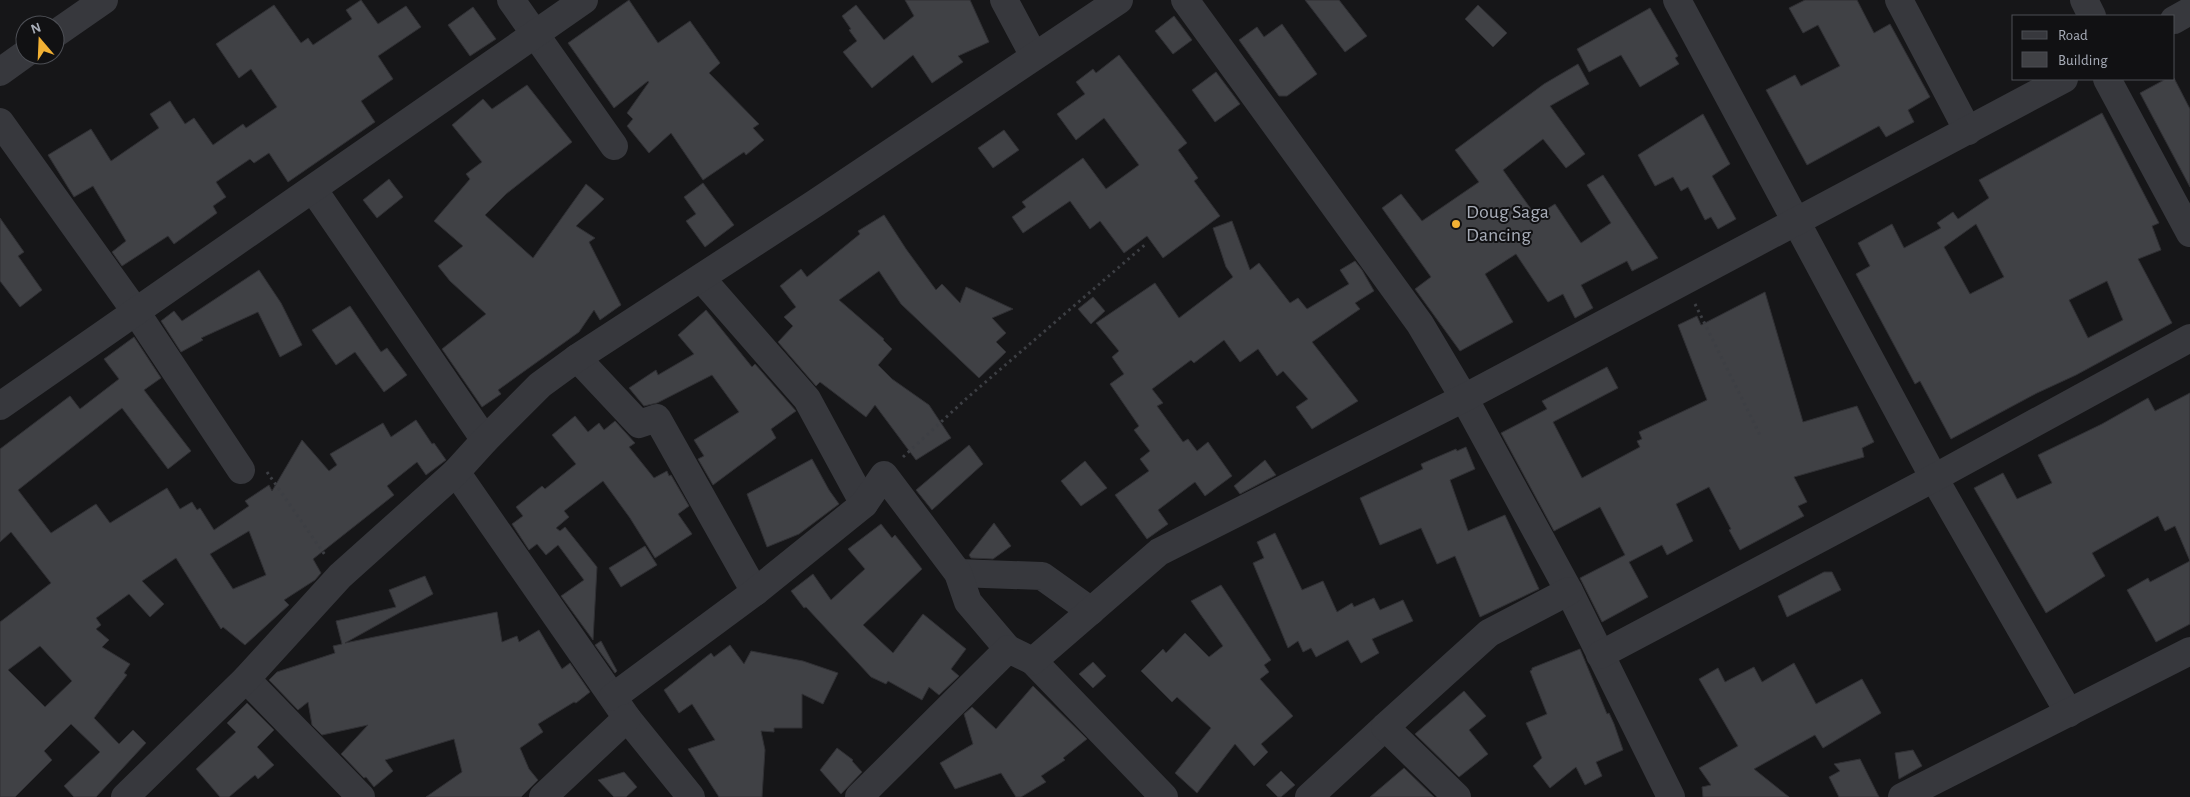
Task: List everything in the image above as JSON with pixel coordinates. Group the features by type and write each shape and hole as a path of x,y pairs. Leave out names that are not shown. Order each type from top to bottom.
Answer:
{"street":[{"path":"65,27 104,0"},
{"path":"511,0 614,146"},
{"path":"0,406 584,0"},
{"path":"1004,0 1034,56"},
{"path":"125,797 246,679 340,576 456,472 484,440 540,385 577,358 701,278 1119,0"},
{"path":"1185,0 1420,324 1464,398 1569,591 1671,797"},
{"path":"1677,0 1934,478 2069,713"},
{"path":"1899,0 1968,130"},
{"path":"2084,0 2092,15"},
{"path":"2175,19 2190,11"},
{"path":"0,72 15,61"},
{"path":"1033,661 1159,552 1464,398 2062,80"},
{"path":"2108,80 2190,234"},
{"path":"0,122 136,312 242,470"},
{"path":"313,189 484,440"},
{"path":"701,278 807,399 864,504"},
{"path":"1600,655 1934,478 2190,338"},
{"path":"577,358 639,424 657,418 754,592"},
{"path":"456,472 620,708 691,797"},
{"path":"543,797 620,708 754,592 864,504 884,475 958,573 968,602 1008,649 1033,661 1164,797"},
{"path":"958,573 1042,576 1091,611"},
{"path":"1309,797 1489,633 1569,591"},
{"path":"858,797 1008,649"},
{"path":"1902,797 2190,651"},
{"path":"246,679 361,797"},
{"path":"1385,727 1456,797"}],"path":[{"path":"884,475 968,398 1147,243"},
{"path":"1684,281 1760,435"},
{"path":"242,470 264,468 340,576"}],"building":[{"path":"361,0 378,24 406,6 421,27 378,56 393,79 361,101 375,122 288,182 269,153 254,163 250,159 216,182 226,197 213,206 217,213 174,244 168,236 122,266 112,252 126,241 93,186 74,197 48,155 91,129 111,161 159,128 150,114 170,101 185,124 194,118 213,145 243,124 246,128 277,107 251,69 239,78 216,44 274,5 301,43 308,38 313,45 352,19 346,10"},
{"path":"629,0 658,43 690,21 720,63 709,73 759,124 753,128 764,140 746,155 744,152 703,180 671,133 649,153 627,126 633,119 627,113 649,82 614,108 568,43"},
{"path":"905,0 970,0 989,42 958,56 963,62 932,83 913,55 872,88 843,52 857,41 842,16 856,5 884,40 914,16"},
{"path":"1305,0 1339,0 1367,36 1345,52"},
{"path":"1805,0 1857,0 1874,33 1890,24 1930,97 1908,110 1914,122 1886,137 1879,126 1807,165 1766,90 1795,75 1801,86 1840,66 1818,25 1803,33 1789,8"},
{"path":"1478,5 1507,33 1493,47 1465,19"},
{"path":"473,7 496,39 470,56 448,25"},
{"path":"1650,8 1678,56 1675,58 1679,64 1640,87 1621,55 1589,72 1577,49"},
{"path":"1174,16 1192,40 1173,54 1155,31"},
{"path":"1282,24 1317,74 1287,96 1279,96 1239,40 1257,27 1264,37"},
{"path":"1119,55 1187,143 1178,150 1198,178 1194,181 1220,216 1163,258 1147,236 1124,253 1100,221 1090,229 1070,201 1023,233 1012,217 1026,207 1022,202 1083,158 1106,189 1139,165 1104,118 1076,140 1057,114 1085,94 1076,82 1093,69 1096,73"},
{"path":"1578,64 1589,84 1550,106 1585,154 1566,168 1543,139 1503,170 1536,216 1555,204 1581,243 1611,223 1587,185 1603,175 1658,258 1632,271 1627,261 1581,285 1593,308 1575,318 1563,294 1548,302 1516,254 1485,274 1513,322 1460,351 1415,289 1431,277 1382,208 1401,194 1422,221 1479,182 1455,150 1544,84"},
{"path":"1216,72 1240,104 1215,122 1192,90"},
{"path":"2164,80 2175,80 2190,109 2190,187 2140,93"},
{"path":"527,85 572,142 506,194 485,215 533,258 586,184 604,199 576,226 595,238 589,242 621,305 600,320 594,310 579,332 498,390 501,394 482,407 442,349 486,314 450,281 438,266 463,246 434,221 470,179 466,174 482,162 452,125 483,99 492,109"},
{"path":"2102,113 2159,223 2152,226 2161,250 2138,259 2172,323 1951,439 1920,381 1915,384 1856,274 1870,266 1858,243 1892,224 1904,248 1941,228 1937,223 1953,212 1958,219 1989,198 1979,180","holes":["1976,224 2004,277 1970,294 1944,247","2107,281 2123,320 2088,338 2069,300"]},
{"path":"1703,114 1730,164 1712,176 1736,219 1718,229 1711,217 1705,220 1688,187 1681,191 1673,177 1655,186 1638,155"},
{"path":"1004,130 1019,150 993,168 978,148"},
{"path":"389,179 403,197 377,218 363,200"},
{"path":"703,183 734,225 705,247 686,221 696,214 684,197"},
{"path":"884,215 936,290 942,284 960,303 966,287 1013,309 992,318 1006,333 996,342 1006,352 979,378 901,304 879,271 839,300 884,339 892,349 878,365 892,379 929,405 951,438 916,460 875,405 866,417 820,382 816,386 778,342 793,326 784,317 796,307 780,286 801,269 807,277 860,234 858,231"},
{"path":"0,218 24,252 18,256 42,290 20,307 0,281"},
{"path":"1232,221 1250,270 1259,263 1290,303 1298,298 1307,309 1349,284 1340,270 1355,261 1362,270 1374,291 1355,303 1360,309 1312,342 1358,401 1312,429 1296,407 1308,399 1283,371 1277,376 1258,349 1240,362 1224,340 1194,363 1191,360 1152,389 1163,403 1157,406 1183,442 1188,439 1197,451 1208,442 1232,476 1205,496 1195,482 1158,510 1168,524 1147,539 1115,495 1149,471 1140,459 1150,451 1134,430 1139,426 1110,384 1124,374 1112,357 1119,351 1096,323 1155,283 1179,318 1233,277 1226,267 1213,228"},
{"path":"259,270 281,303 302,345 280,357 258,312 201,338 203,340 181,352 161,321 174,311 182,321"},
{"path":"1765,292 1803,422 1857,406 1874,442 1862,448 1864,457 1794,477 1807,502 1798,506 1804,516 1740,550 1709,487 1676,504 1693,541 1667,555 1662,545 1629,562 1648,597 1602,622 1580,578 1625,555 1600,507 1554,531 1501,433 1547,409 1542,401 1607,367 1618,388 1553,422 1582,478 1640,447 1637,441 1642,439 1639,432 1707,400 1678,325 1697,316 1701,325"},
{"path":"1093,297 1105,311 1091,324 1078,309"},
{"path":"350,306 381,352 387,348 407,375 384,392 355,352 336,365 312,330"},
{"path":"706,310 752,367 755,364 796,411 771,429 776,438 713,485 698,459 704,456 694,440 739,412 712,375 657,403 644,406 629,388 656,370 658,375 694,354 678,335"},
{"path":"134,337 161,378 144,390 191,451 168,469 122,408 18,490 51,533 96,504 110,523 167,488 180,509 192,502 197,510 200,508 214,530 249,506 245,501 269,485 272,491 302,440 329,471 337,465 330,454 383,423 391,437 416,420 432,444 434,443 446,460 426,475 417,462 387,486 394,495 313,559 321,573 315,580 284,600 289,605 245,645 223,627 221,629 176,558 142,581 164,604 150,617 129,594 96,618 101,625 96,629 109,640 102,647 130,664 124,673 127,675 94,718 119,744 133,730 146,743 96,797 74,797 64,786 100,752 71,724 44,751 52,760 15,797 0,797 0,622 51,583 11,532 0,542 0,449 70,396 80,409 119,379 104,359","holes":["249,531 266,575 233,589 210,554","40,646 72,681 45,707 8,670"]},
{"path":"2190,393 2190,561 2175,526 2165,531 2158,516 2092,553 2105,576 2046,613 1974,488 2003,473 2017,499 2052,483 2038,455 2102,424 2148,398 2155,411"},
{"path":"575,416 588,432 599,423 604,430 615,421 635,443 629,447 654,478 667,471 669,476 671,475 689,506 678,514 692,534 655,558 630,518 603,481 564,511 569,517 556,528 560,531 565,527 597,567 593,640 561,596 584,580 558,545 546,555 537,544 529,550 512,524 523,516 516,507 542,486 545,489 576,464 552,435"},
{"path":"969,445 983,464 932,510 916,490"},
{"path":"1466,447 1475,469 1450,480 1468,531 1505,515 1539,589 1480,617 1455,556 1437,564 1421,528 1380,545 1360,498 1423,469 1421,464 1456,449 1457,451"},
{"path":"812,459 839,504 799,534 767,547 747,494"},
{"path":"1265,460 1276,475 1240,494 1234,486"},
{"path":"1085,461 1107,488 1081,506 1061,481"},
{"path":"994,523 1011,546 993,559 971,558 969,555"},
{"path":"881,524 892,538 895,535 922,569 863,625 893,653 923,614 966,649 951,669 959,676 939,695 929,687 922,700 888,681 886,684 871,677 806,607 804,608 791,591 813,574 831,600 865,569 848,549"},
{"path":"1275,533 1302,590 1323,581 1337,612 1352,603 1354,607 1374,598 1380,610 1403,600 1413,621 1372,639 1379,653 1361,663 1348,640 1316,657 1311,648 1303,652 1298,641 1288,648 1253,563 1264,558 1257,542"},
{"path":"645,546 657,565 621,587 609,568"},
{"path":"2190,561 2190,624 2156,642 2127,590 2148,578 2150,582"},
{"path":"1824,572 1832,572 1841,590 1787,617 1778,596"},
{"path":"425,576 433,594 345,643 497,612 502,642 517,636 519,642 539,630 562,669 570,663 590,692 576,703 574,702 538,724 543,732 520,748 529,769 538,780 521,797 426,797 462,772 454,739 385,760 393,771 374,787 341,754 368,725 322,735 312,725 308,702 298,710 269,680 277,672 335,653 333,646 342,644 336,621 396,607 389,590"},
{"path":"1221,585 1271,660 1264,665 1269,672 1260,679 1293,716 1261,744 1268,752 1254,766 1235,744 1197,793 1175,773 1211,728 1177,697 1172,702 1141,671 1163,649 1166,653 1185,633 1209,657 1223,646 1191,601"},
{"path":"601,641 617,671 615,673 595,645"},
{"path":"730,645 744,664 751,651 803,661 838,673 823,704 802,694 802,728 774,728 774,732 761,731 765,750 762,797 719,797 688,749 715,740 692,704 679,713 664,690 711,653 714,657"},
{"path":"1580,649 1607,714 1609,713 1614,724 1623,750 1596,762 1602,776 1585,785 1576,767 1550,788 1533,766 1542,758 1526,723 1547,714 1530,671 1532,668"},
{"path":"1093,662 1106,676 1093,688 1079,674"},
{"path":"1794,663 1816,704 1862,679 1881,713 1823,748 1815,735 1754,769 1789,797 1703,797 1702,787 1711,785 1699,768 1738,746 1699,679 1718,668 1725,682 1754,667 1762,682"},
{"path":"1033,686 1087,739 1063,758 1065,760 1041,776 1046,782 1021,797 1016,797 1001,773 955,789 940,763 973,744 964,714 972,707 996,729"},
{"path":"1464,691 1486,716 1469,730 1488,754 1459,777 1415,734"},
{"path":"247,703 274,730 257,747 274,765 258,779 255,775 229,797 220,797 196,769 236,732 227,723"},
{"path":"837,748 853,760 862,772 841,794 820,770"},
{"path":"1913,750 1922,766 1899,779 1895,753"},
{"path":"1860,759 1879,797 1839,797 1829,777 1840,771 1834,764"},
{"path":"1404,768 1434,797 1370,797"},
{"path":"1281,771 1295,785 1281,797 1278,797 1266,785"},
{"path":"624,772 637,787 626,797 614,797 598,780"}],"place":[{"name":"Doug Saga Dancing","path":"1456,224"}]}
